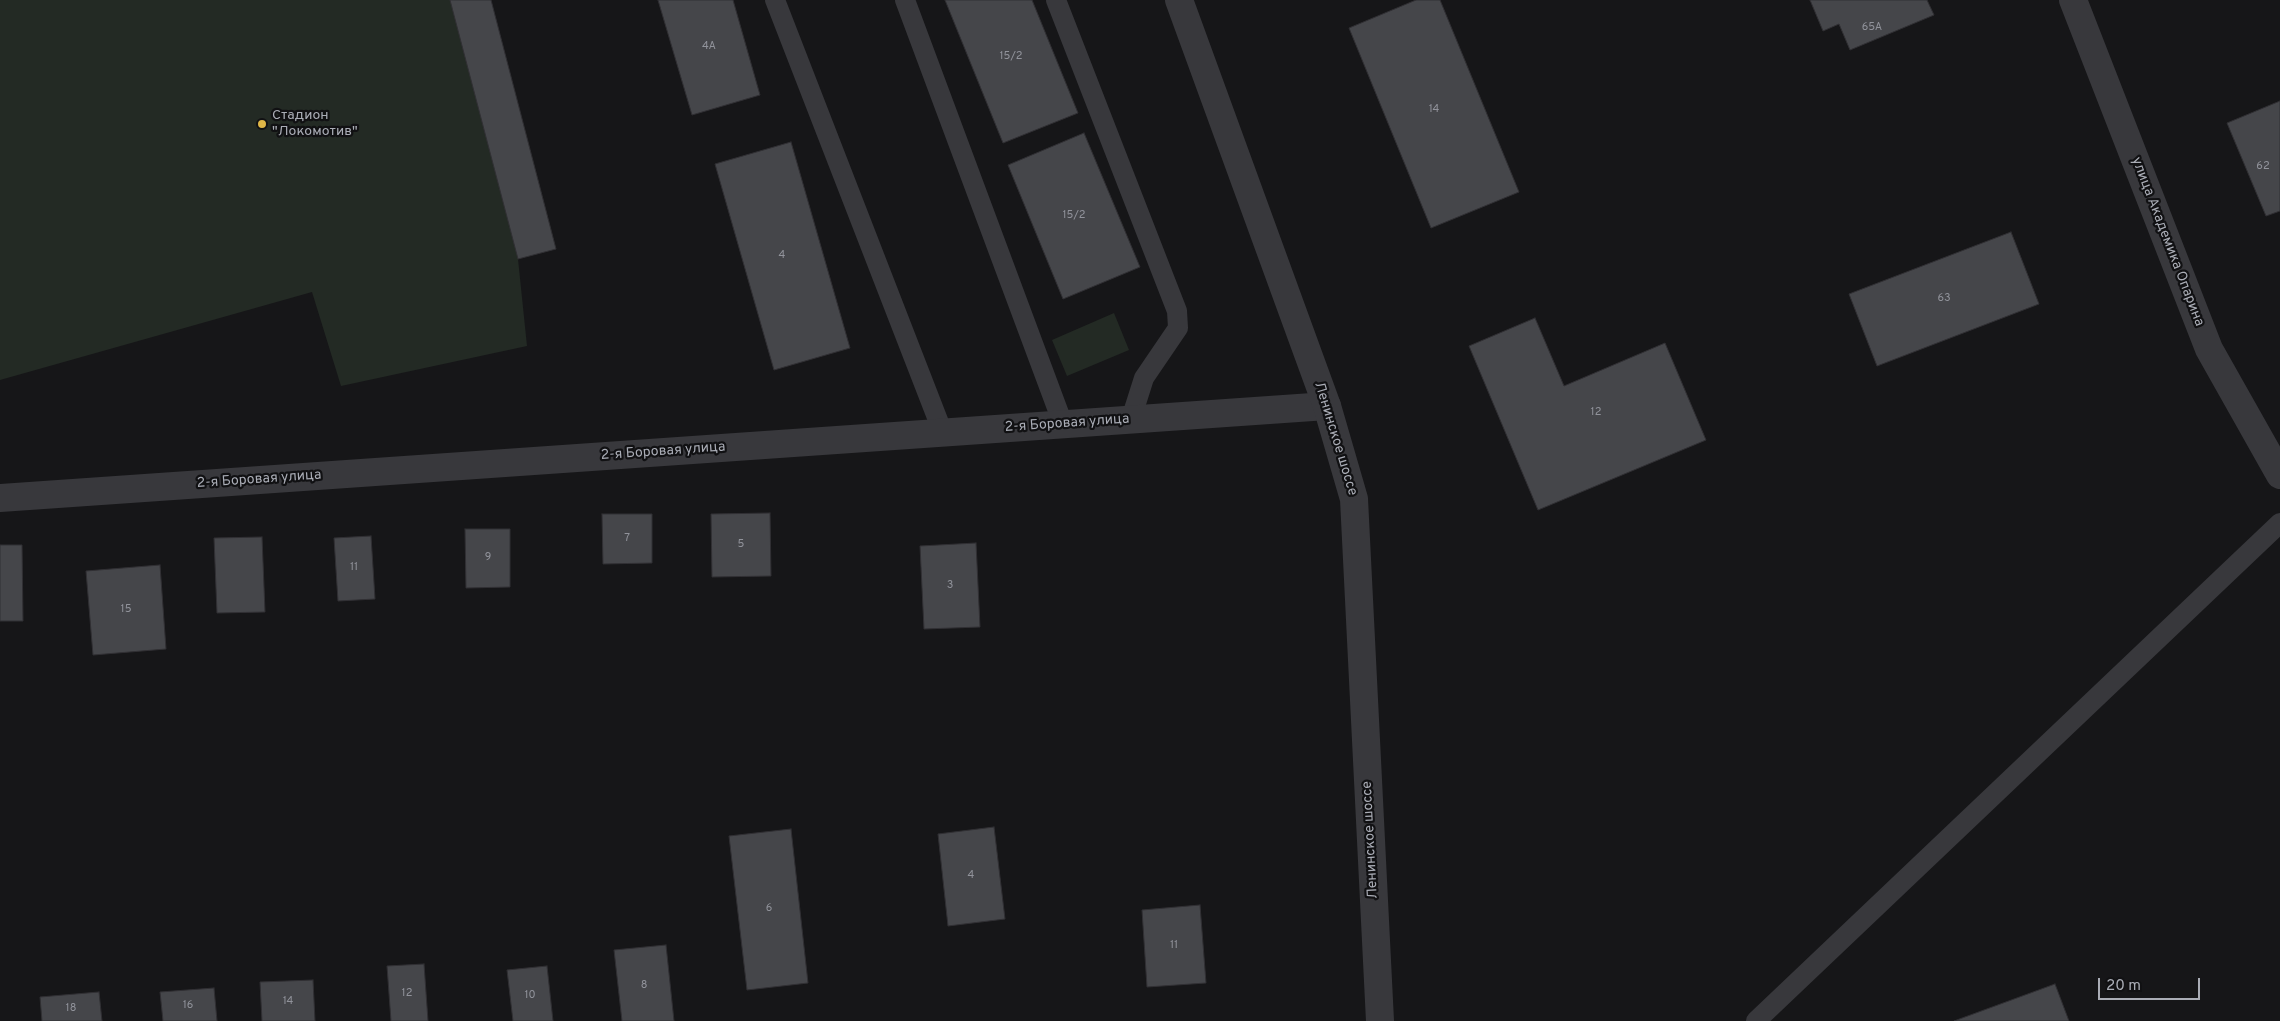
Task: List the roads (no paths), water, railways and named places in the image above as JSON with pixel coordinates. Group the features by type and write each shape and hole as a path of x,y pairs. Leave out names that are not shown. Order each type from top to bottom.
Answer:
{"street":[{"name":"Ленинское шоссе","path":"1180,0 1327,406 1354,499 1380,1021"},
{"name":"улица Академика Опарина","path":"2073,0 2209,349 2280,475"},
{"name":"2-я Боровая улица","path":"0,498 1327,406"}],"lane":[{"path":"775,0 942,432"},
{"path":"905,0 1063,424"},
{"path":"1056,0 1177,311 1178,328 1144,378 1131,419"},
{"path":"1756,1021 2280,524"}],"place":[{"name":"Стадион \"Локомотив\"","path":"262,124"}]}
